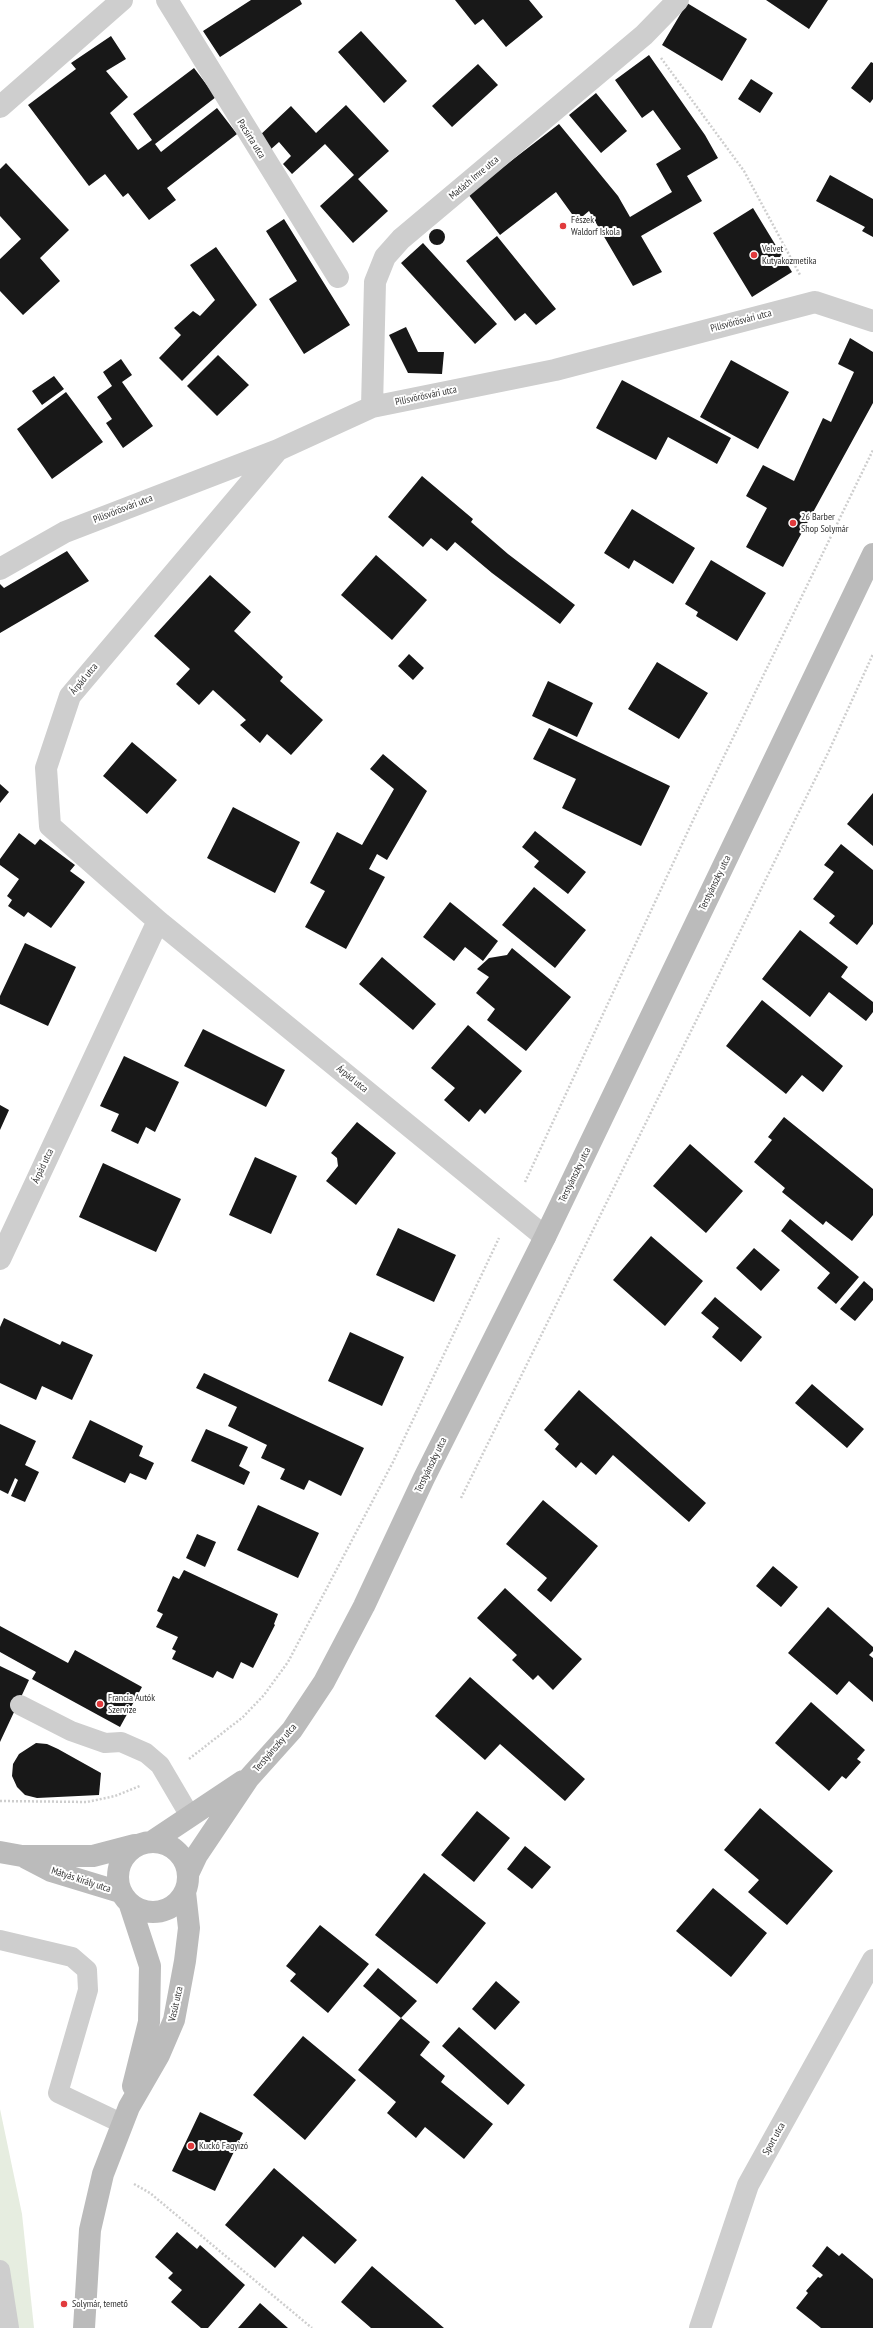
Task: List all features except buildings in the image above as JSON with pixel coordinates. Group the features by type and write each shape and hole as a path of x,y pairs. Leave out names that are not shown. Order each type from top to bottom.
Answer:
{"main road":[{"name":"Terstyánszky utca","path":"187,1883 197,1855 248,1779 292,1730 324,1682 364,1606 424,1478 545,1237 873,554"},
{"name":"Terstyánszky utca","path":"144,1843 248,1779"},
{"path":"144,1843 170,1845 183,1857 187,1883 176,1904 161,1912 145,1912 125,1898 117,1874 122,1858 144,1843"},
{"name":"Mátyás király utca","path":"0,1852 22,1856 93,1856 144,1843"},
{"name":"Mátyás király utca","path":"22,1856 52,1871 125,1898"},
{"name":"Vasút utca","path":"125,2115 159,2055 174,2020 186,1961 189,1928 187,1883"},
{"name":"Vasút utca","path":"84,2328 90,2230 103,2174 125,2115 148,2022 150,1966 125,1898"}],"street":[{"path":"0,107 122,0"},
{"name":"Pacsirta utca","path":"167,0 338,277"},
{"name":"Madách Imre utca","path":"372,408 375,282 385,257 401,239 644,34 678,0"},
{"path":"815,302 873,321"},
{"name":"Pilisvörösvári utca","path":"0,569 65,532 278,450 372,408 555,370 815,302"},
{"name":"Árpád utca","path":"278,450 70,696 46,768 50,826 158,921 545,1237"},
{"name":"Árpád utca","path":"0,1259 158,921"},
{"name":"Sport utca","path":"700,2328 748,2185 873,1960"}],"lane":[{"path":"20,1705 70,1731 105,1743 121,1742 146,1753 160,1765 190,1816"},
{"path":"0,1940 72,1957 87,1970 88,1990 58,2093 125,2115"},
{"path":"0,2276 8,2328"}],"path":[{"path":"644,34 744,171 815,302"},
{"path":"461,1498 825,760 873,654"},
{"path":"134,2184 150,2193 312,2328"}],"shaded area":[{"path":"0,2109 22,2214 34,2328 0,2328"}],"place":[{"name":"Fészek Waldorf Iskola","path":"563,226"},
{"name":"Velvet Kutyakozmetika","path":"754,255"},
{"name":"26 Barber Shop Solymár","path":"793,523"},
{"name":"Francia Autók Szervize","path":"100,1704"},
{"name":"Kuckó Fagyizó","path":"191,2146"},
{"name":"Solymár, temető","path":"64,2304"}]}
